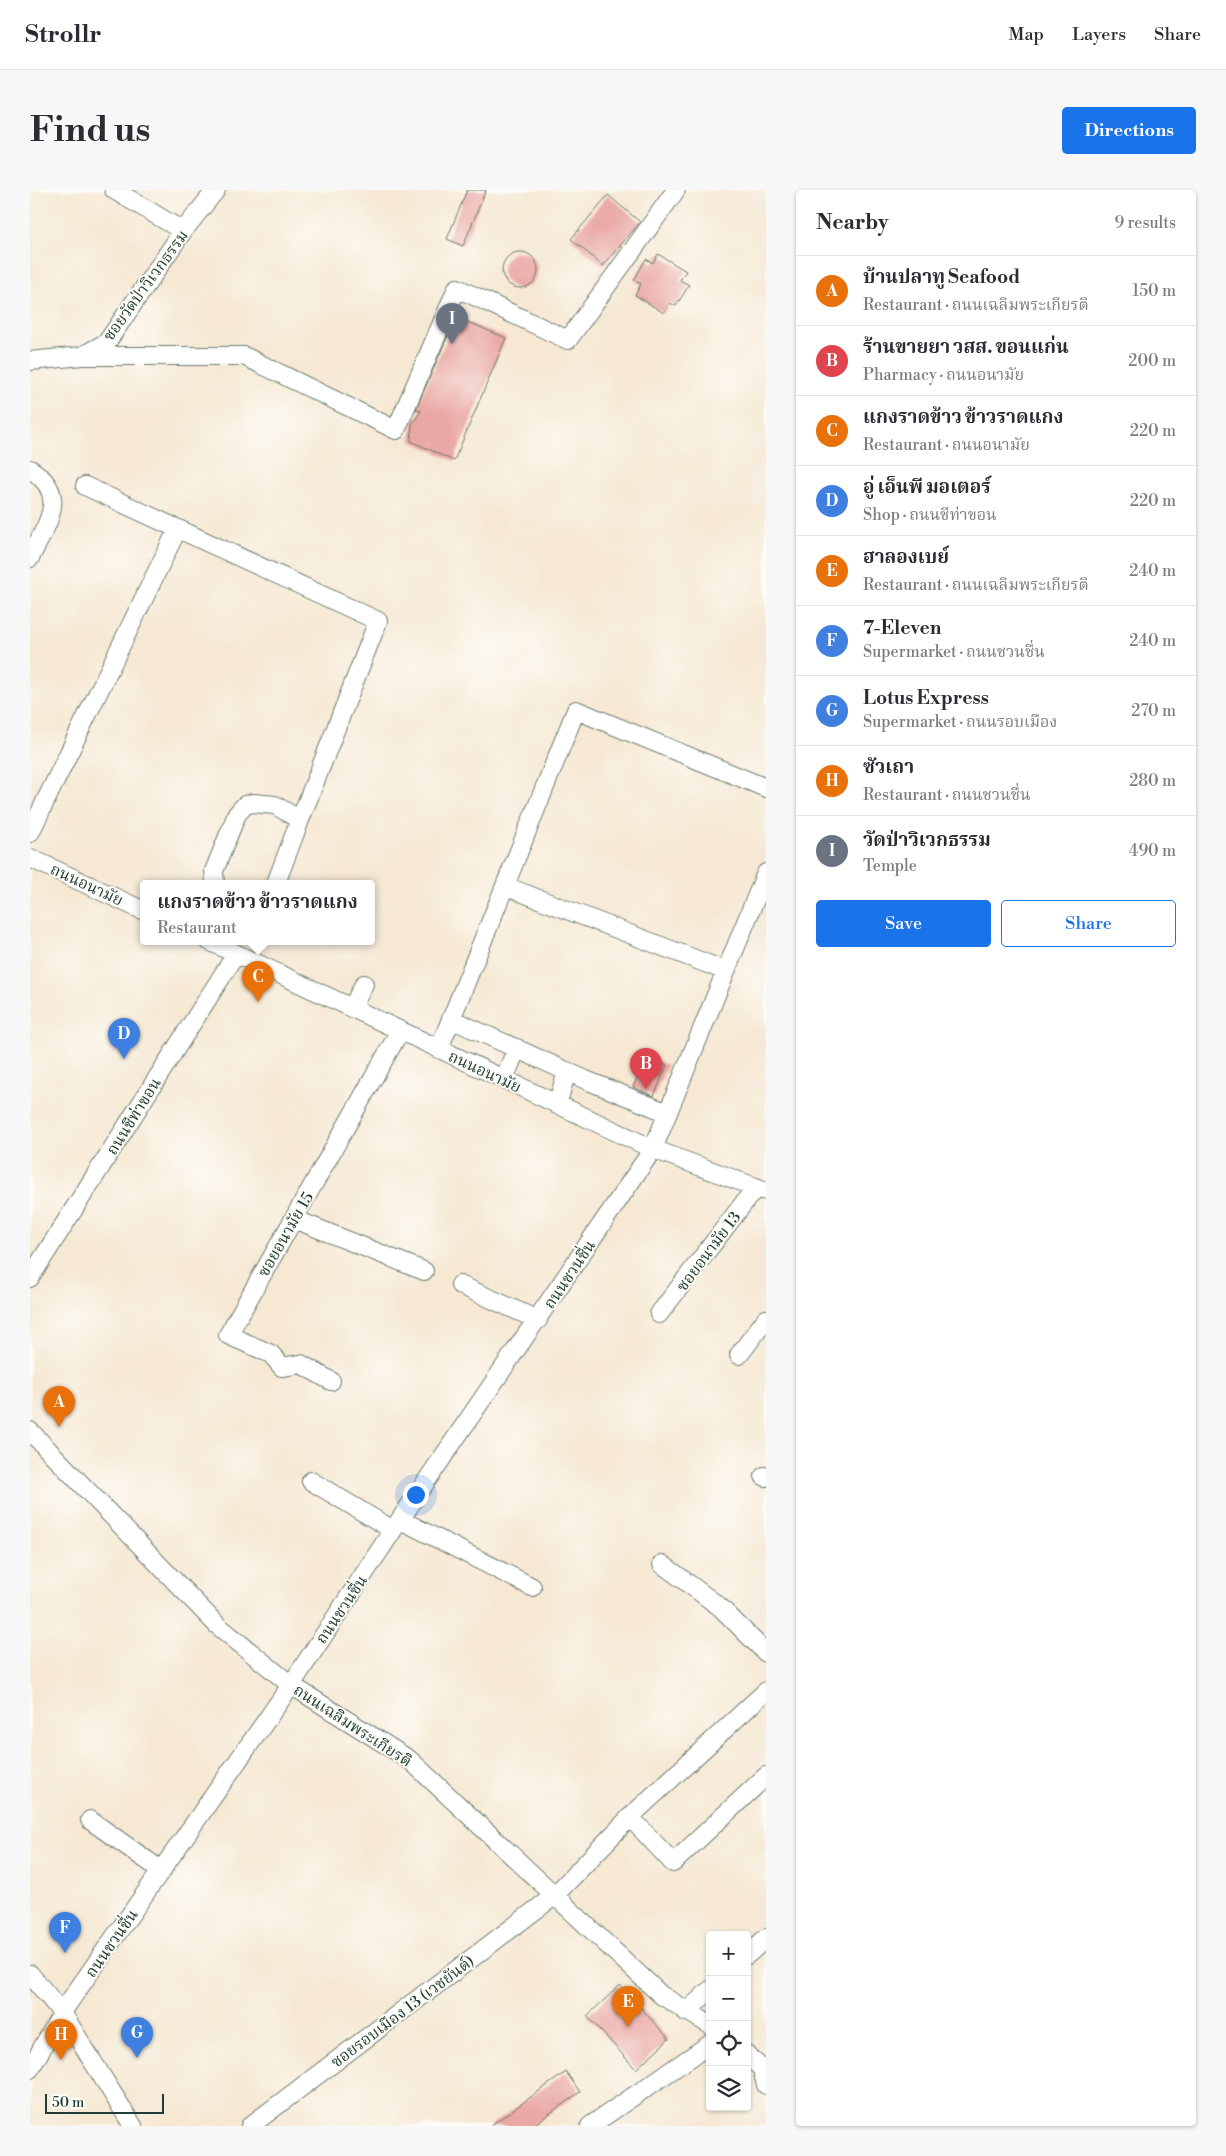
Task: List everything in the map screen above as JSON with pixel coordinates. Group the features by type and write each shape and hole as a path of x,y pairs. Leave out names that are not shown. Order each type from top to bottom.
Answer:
{"street":[{"path":"114,190 183,231"},
{"name":"ซอยวัดป่าวิเวกธรรม","path":"30,361 82,356 107,342 183,231 216,190"},
{"path":"82,356 244,356 396,430 457,288 568,340 676,190"},
{"path":"30,469 47,483 53,496 51,514 30,558"},
{"path":"85,486 378,621 277,880"},
{"path":"32,823 177,530"},
{"path":"439,1049 576,710 766,788"},
{"path":"215,880 214,871 237,814 245,805 253,803 275,805 300,820"},
{"name":"ถนนอนามัย","path":"30,858 140,909"},
{"name":"ถนนชวนชื่น","path":"30,2069 63,2014 291,1685 397,1525 654,1149 766,874"},
{"path":"505,886 726,971"},
{"name":"ถนนอนามัย","path":"221,945 236,954 654,1149 761,1189"},
{"name":"ถนนชีท่าขอน","path":"30,1278 236,954"},
{"path":"352,1008 364,984"},
{"path":"451,1019 668,1113"},
{"name":"ซอยอนามัย 15","path":"331,1381 301,1364 282,1367 271,1354 228,1335 400,1031"},
{"path":"504,1079 517,1048"},
{"path":"558,1104 568,1071"},
{"name":"ซอยอนามัย 13","path":"659,1314 761,1189"},
{"path":"294,1219 424,1271"},
{"path":"460,1285 538,1320"},
{"path":"739,1355 766,1319"},
{"name":"ถนนเฉลิมพระเกียรติ","path":"30,1431 217,1624 291,1685 410,1760 661,1995 706,2023"},
{"path":"310,1481 397,1525 532,1587"},
{"path":"662,1564 720,1607 766,1653"},
{"name":"ซอยรอบเมือง 13 (เวชยันต์)","path":"250,2126 554,1896 630,1817 766,1691"},
{"path":"630,1817 673,1863 766,1776"},
{"path":"90,1820 162,1871"},
{"path":"751,1952 765,1942"},
{"path":"30,1974 63,2014 133,2126"},
{"path":"686,2012 706,1994"},
{"path":"590,2126 706,2047"},
{"path":"751,2059 762,2069 766,2086"}],"building":[{"path":"467,190 486,190 463,246 447,239"},
{"path":"608,195 640,222 603,266 571,239"},
{"path":"520,252 533,257 538,270 533,283 520,288 507,283 502,270 507,257"},
{"path":"658,254 686,271 680,280 689,285 676,306 670,303 664,313 635,295 641,284 634,280 646,259 653,263"},
{"path":"456,317 506,338 454,461 411,441 412,424 421,411 416,409"},
{"path":"646,1056 667,1065 654,1096 633,1087"},
{"path":"620,1985 669,2039 636,2069 587,2016"},
{"path":"566,2072 580,2092 532,2126 490,2126"}],"place":[{"name":"วัดป่าวิเวกธรรม","path":"452,344"},
{"name":"แกงราดข้าว ข้าวราดแกง","path":"258,1002"},
{"name":"อู่ เอ็นพี มอเตอร์","path":"124,1059"},
{"name":"ร้านขายยา วสส. ขอนแก่น","path":"646,1089"},
{"name":"บ้านปลาทู Seafood","path":"59,1427"},
{"name":"7-Eleven","path":"65,1953"},
{"name":"ฮาลองเบย์","path":"628,2027"},
{"name":"Lotus Express","path":"137,2058"},
{"name":"ซัวเถา","path":"61,2060"}]}
